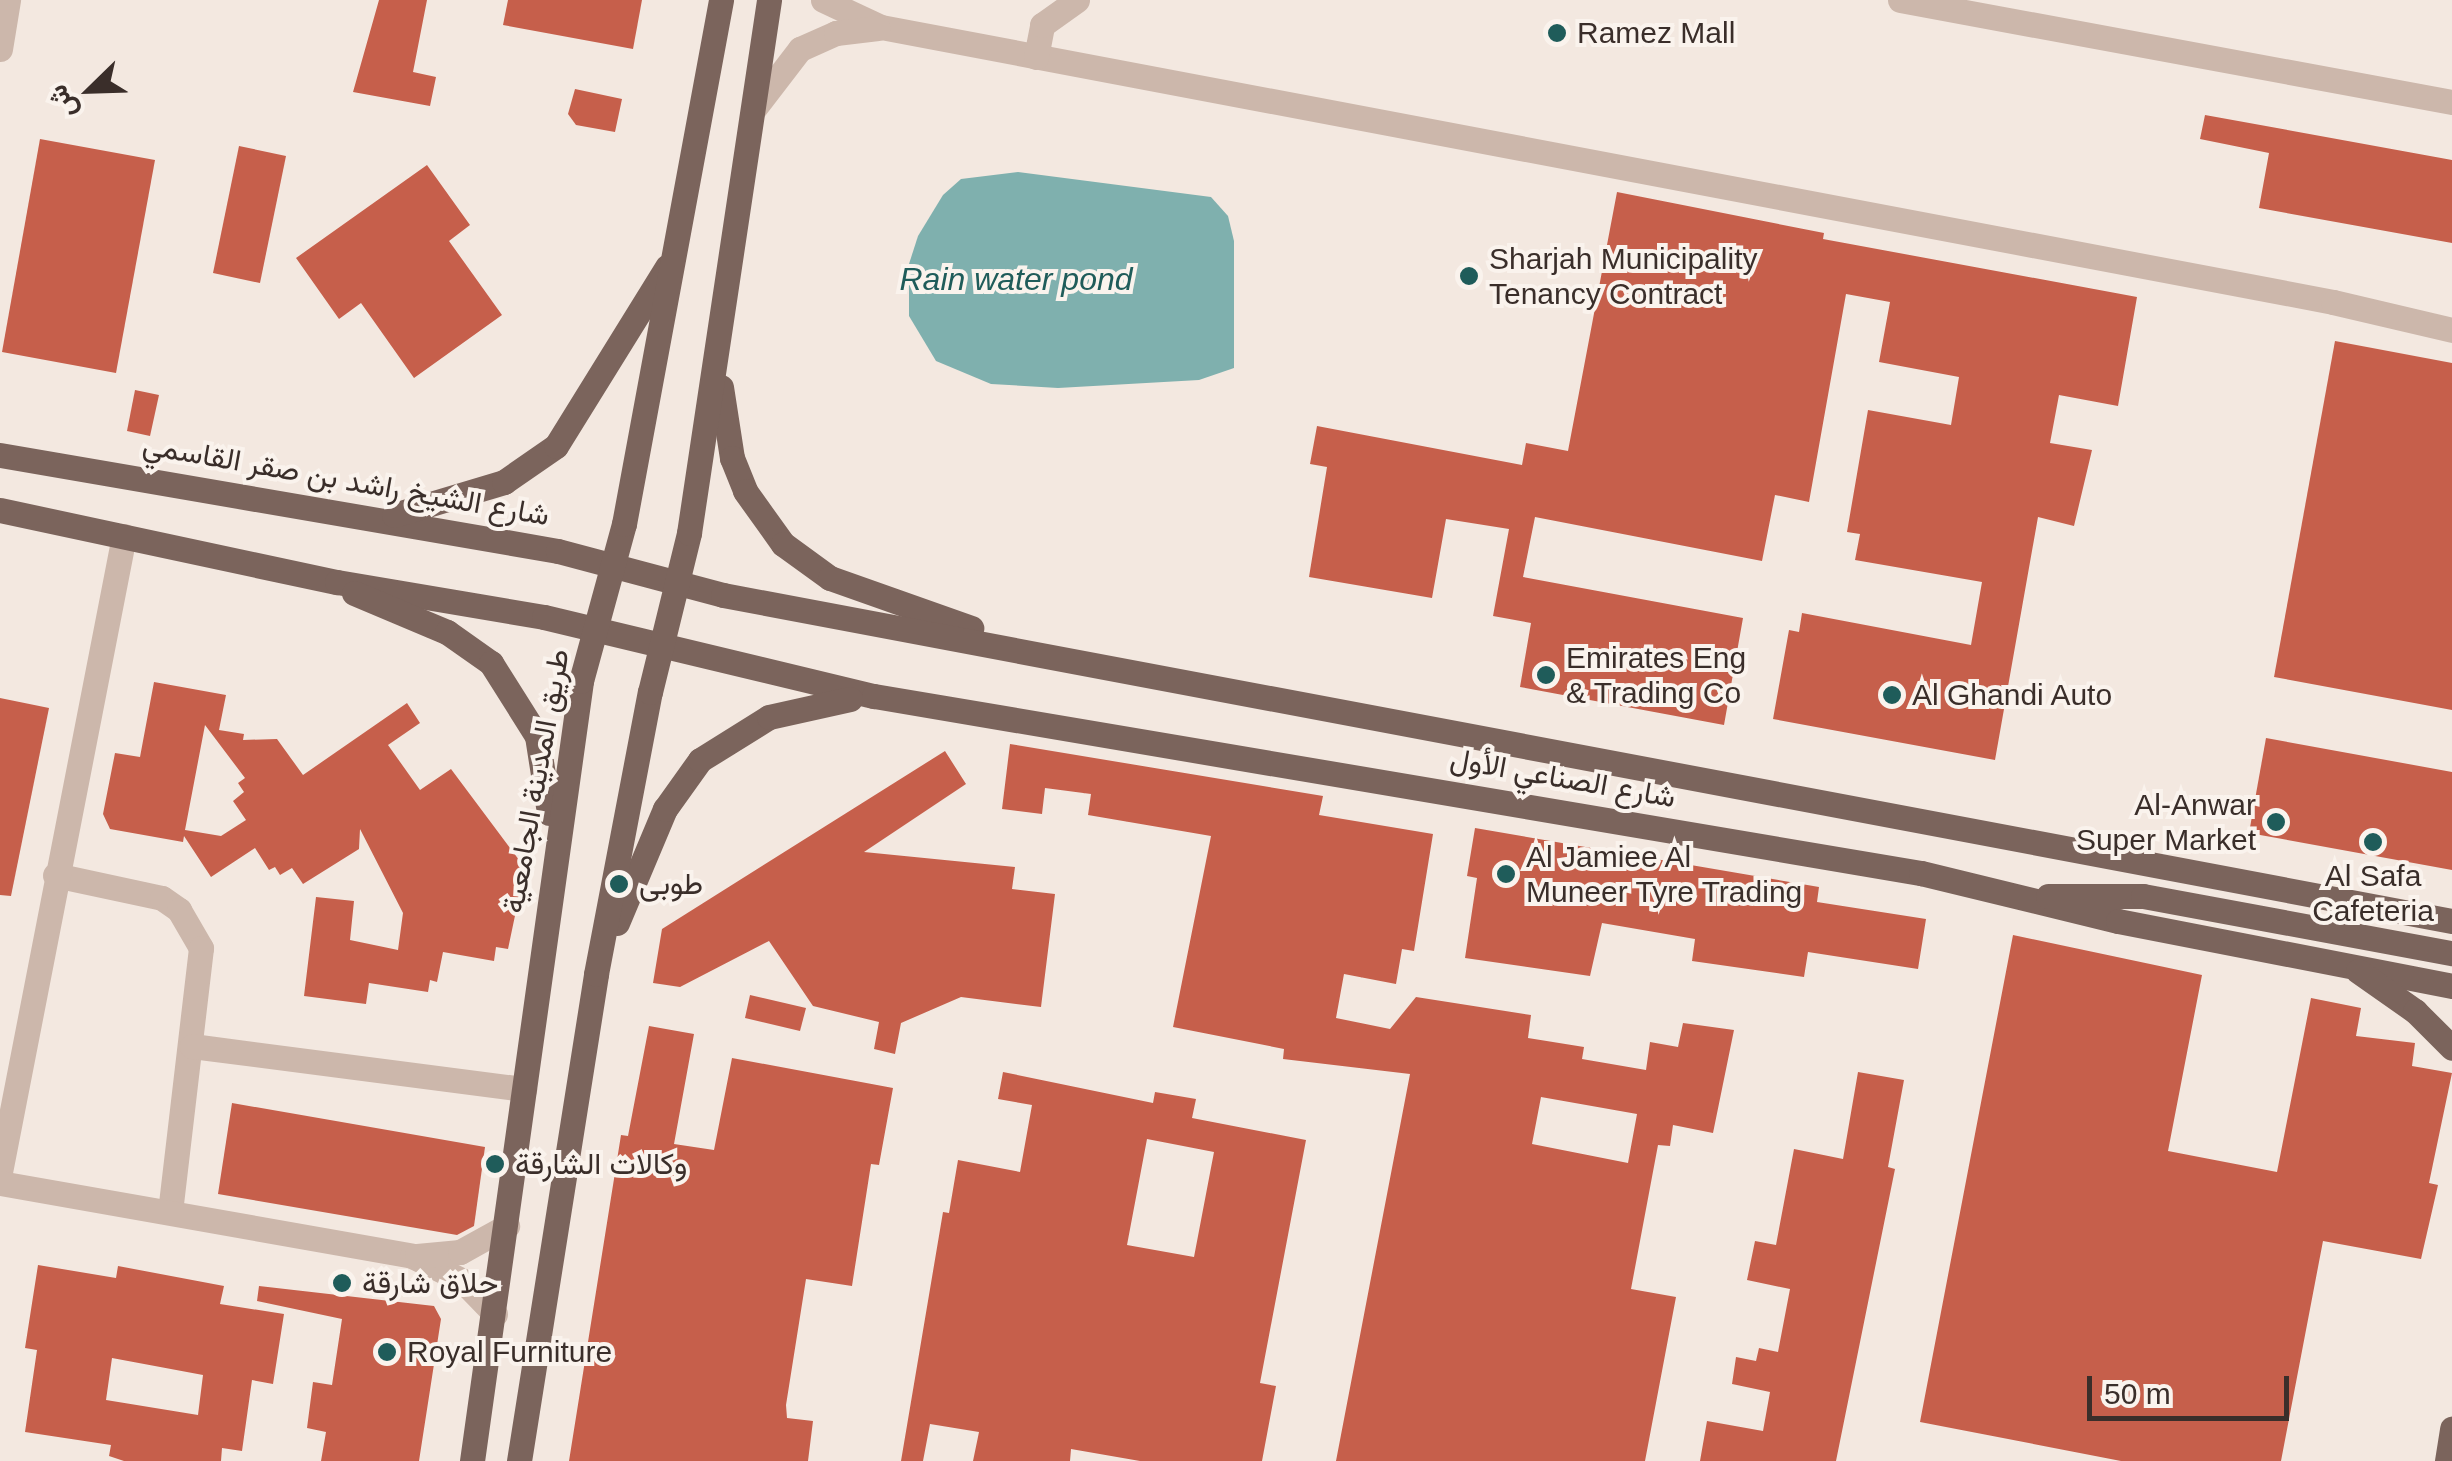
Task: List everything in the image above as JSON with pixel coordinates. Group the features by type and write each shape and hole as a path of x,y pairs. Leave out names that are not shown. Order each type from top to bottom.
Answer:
{"main road":[{"name":"طريق المدينة الجامعية","path":"472,1461 508,1226 550,874 581,681 614,566 721,0"},
{"path":"518,1461 596,974 660,649 678,583 718,352 770,0"},
{"path":"384,518 476,494 530,468 556,446 672,259"},
{"path":"718,352 732,458 746,491 783,544 858,590 1046,654"},
{"name":"شارع الشيخ راشد بن صقر القاسمي","path":"0,455 384,518 678,583"},
{"path":"0,510 337,582 596,631 660,649"},
{"path":"337,582 470,646 512,688 546,766 550,874"},
{"name":"شارع الصناعي الأول","path":"678,583 2452,921"},
{"name":"شارع الصناعي الأول","path":"660,649 874,696 2038,897 2118,921 2452,986"},
{"path":"596,974 665,808 700,760 769,717 874,696"},
{"path":"2038,897 2143,896 2452,953"},
{"path":"2350,965 2416,1011 2452,1048"},
{"path":"2447,1461 2452,1428"}],"street":[{"path":"0,49 8,0"},
{"path":"823,0 880,27 2334,302 2452,330"},
{"path":"1036,57 1042,25 1077,0"},
{"path":"1900,0 2452,102"},
{"path":"753,110 800,49 836,33 880,27"},
{"path":"2420,324 2452,318"},
{"path":"0,1172 55,874 124,536"},
{"path":"55,874 162,898 180,910 201,948 170,1210"},
{"path":"192,1046 524,1089"},
{"path":"0,1182 412,1256 460,1252 508,1226"},
{"path":"412,1256 462,1281 495,1314"}],"water":[{"name":"Rain water pond","path":"1018,172 1211,197 1228,216 1234,241 1234,368 1199,380 1058,388 991,384 936,361 909,316 909,264 918,236 943,195 961,179"}],"building":[{"path":"379,0 427,0 413,72 436,77 430,106 353,92"},
{"path":"508,0 642,0 633,49 503,25"},
{"path":"575,89 622,99 615,132 576,125 568,114"},
{"path":"2205,115 2452,160 2452,243 2259,208 2269,153 2200,139"},
{"path":"40,139 155,160 116,373 2,352"},
{"path":"239,146 286,156 260,283 213,273"},
{"path":"427,165 470,225 449,241 502,315 414,378 361,303 339,319 296,258"},
{"path":"1617,192 1824,233 1823,239 2137,297 2118,406 2059,395 2050,443 2092,450 2074,526 2038,517 1995,760 1773,719 1789,630 1799,632 1802,613 1971,645 1982,582 1855,560 1860,534 1847,532 1868,410 1951,425 1959,377 1879,362 1890,302 1846,294 1809,502 1775,495 1762,561 1535,517 1523,577 1743,618 1724,725 1520,687 1531,623 1493,616 1509,529 1446,519 1432,598 1309,577 1327,467 1310,464 1317,426 1522,465 1526,443 1568,451"},
{"path":"2335,341 2452,363 2452,710 2274,677"},
{"path":"135,390 159,395 150,436 127,431"},
{"path":"154,682 226,695 219,730 244,734 243,740 277,739 303,775 407,703 420,723 388,745 420,790 451,769 525,868 508,949 496,947 494,961 443,952 437,982 430,980 428,992 369,983 366,1004 304,996 316,897 354,901 350,940 398,950 403,913 360,829 359,849 303,884 292,868 280,875 275,867 269,870 255,848 211,877 184,836 183,842 110,829 103,814 115,753 140,757","holes":["205,725 245,778 238,783 244,792 233,801 246,820 221,836 185,830"]},
{"path":"0,698 49,708 11,896 0,895"},
{"path":"2266,738 2452,772 2452,870 2249,833"},
{"path":"1010,744 1323,796 1319,815 1433,834 1414,951 1402,949 1396,984 1344,974 1336,1018 1390,1029 1416,997 1531,1015 1528,1038 1584,1047 1582,1059 1646,1070 1650,1042 1678,1047 1683,1023 1734,1030 1713,1133 1673,1125 1670,1146 1658,1145 1631,1289 1676,1297 1645,1461 1336,1461 1410,1074 1283,1059 1284,1049 1173,1027 1211,836 1088,815 1091,794 1045,788 1042,814 1002,809","holes":["1541,1097 1637,1114 1628,1163 1532,1144"]},
{"path":"945,751 966,784 864,852 1015,867 1012,889 1055,894 1041,1007 961,997 901,1023 895,1054 874,1049 879,1022 813,1006 769,941 680,987 653,983 662,929"},
{"path":"1475,828 1819,887 1817,902 1926,919 1918,969 1808,952 1804,977 1692,961 1695,939 1602,923 1590,976 1465,958 1477,878 1467,876"},
{"path":"2013,935 2202,975 2168,1151 2277,1172 2311,998 2361,1008 2356,1036 2415,1043 2412,1066 2452,1073 2429,1183 2438,1185 2421,1259 2323,1241 2281,1461 2121,1461 1920,1422"},
{"path":"750,995 806,1008 800,1031 745,1018"},
{"path":"649,1026 694,1034 674,1144 714,1150 732,1058 893,1088 879,1165 871,1164 852,1286 806,1279 786,1405 787,1418 813,1421 808,1461 569,1461 621,1135 628,1136"},
{"path":"1003,1072 1153,1103 1155,1092 1196,1099 1192,1118 1306,1140 1260,1383 1276,1386 1262,1461 1140,1461 1071,1449 1070,1461 973,1461 979,1432 930,1424 923,1461 901,1461 943,1212 949,1213 958,1160 1020,1172 1032,1105 998,1099","holes":["1147,1139 1214,1152 1194,1257 1127,1245"]},
{"path":"1858,1072 1904,1080 1888,1167 1895,1169 1836,1461 1700,1461 1707,1421 1763,1431 1770,1392 1732,1384 1736,1357 1756,1361 1759,1348 1778,1352 1790,1289 1747,1280 1755,1241 1776,1245 1794,1149 1843,1159"},
{"path":"232,1103 485,1147 474,1226 457,1235 218,1194"},
{"path":"38,1265 116,1278 118,1266 224,1286 220,1304 284,1314 273,1384 252,1380 242,1451 222,1448 221,1461 124,1461 109,1456 111,1445 25,1432 37,1350 25,1348","holes":["112,1358 203,1375 198,1415 106,1400"]},
{"name":"Royal Furniture","path":"259,1286 434,1306 441,1319 419,1461 321,1461 326,1432 307,1428 313,1382 332,1385 342,1319 257,1301"}],"place":[{"name":"Ramez Mall","path":"1557,33"},
{"name":"Sharjah Municipality Tenancy Contract","path":"1469,276"},
{"name":"Emirates Eng & Trading Co","path":"1546,675"},
{"name":"Al Ghandi Auto","path":"1892,695"},
{"name":"Al-Anwar Super Market","path":"2276,822"},
{"name":"Al Safa Cafeteria","path":"2373,842"},
{"name":"Al Jamiee Al Muneer Tyre Trading","path":"1506,874"},
{"name":"طوبى","path":"619,884"},
{"name":"وكالات الشارقة","path":"495,1164"},
{"name":"حلاق شارقة","path":"342,1283"},
{"name":"Royal Furniture","path":"387,1352"}]}
